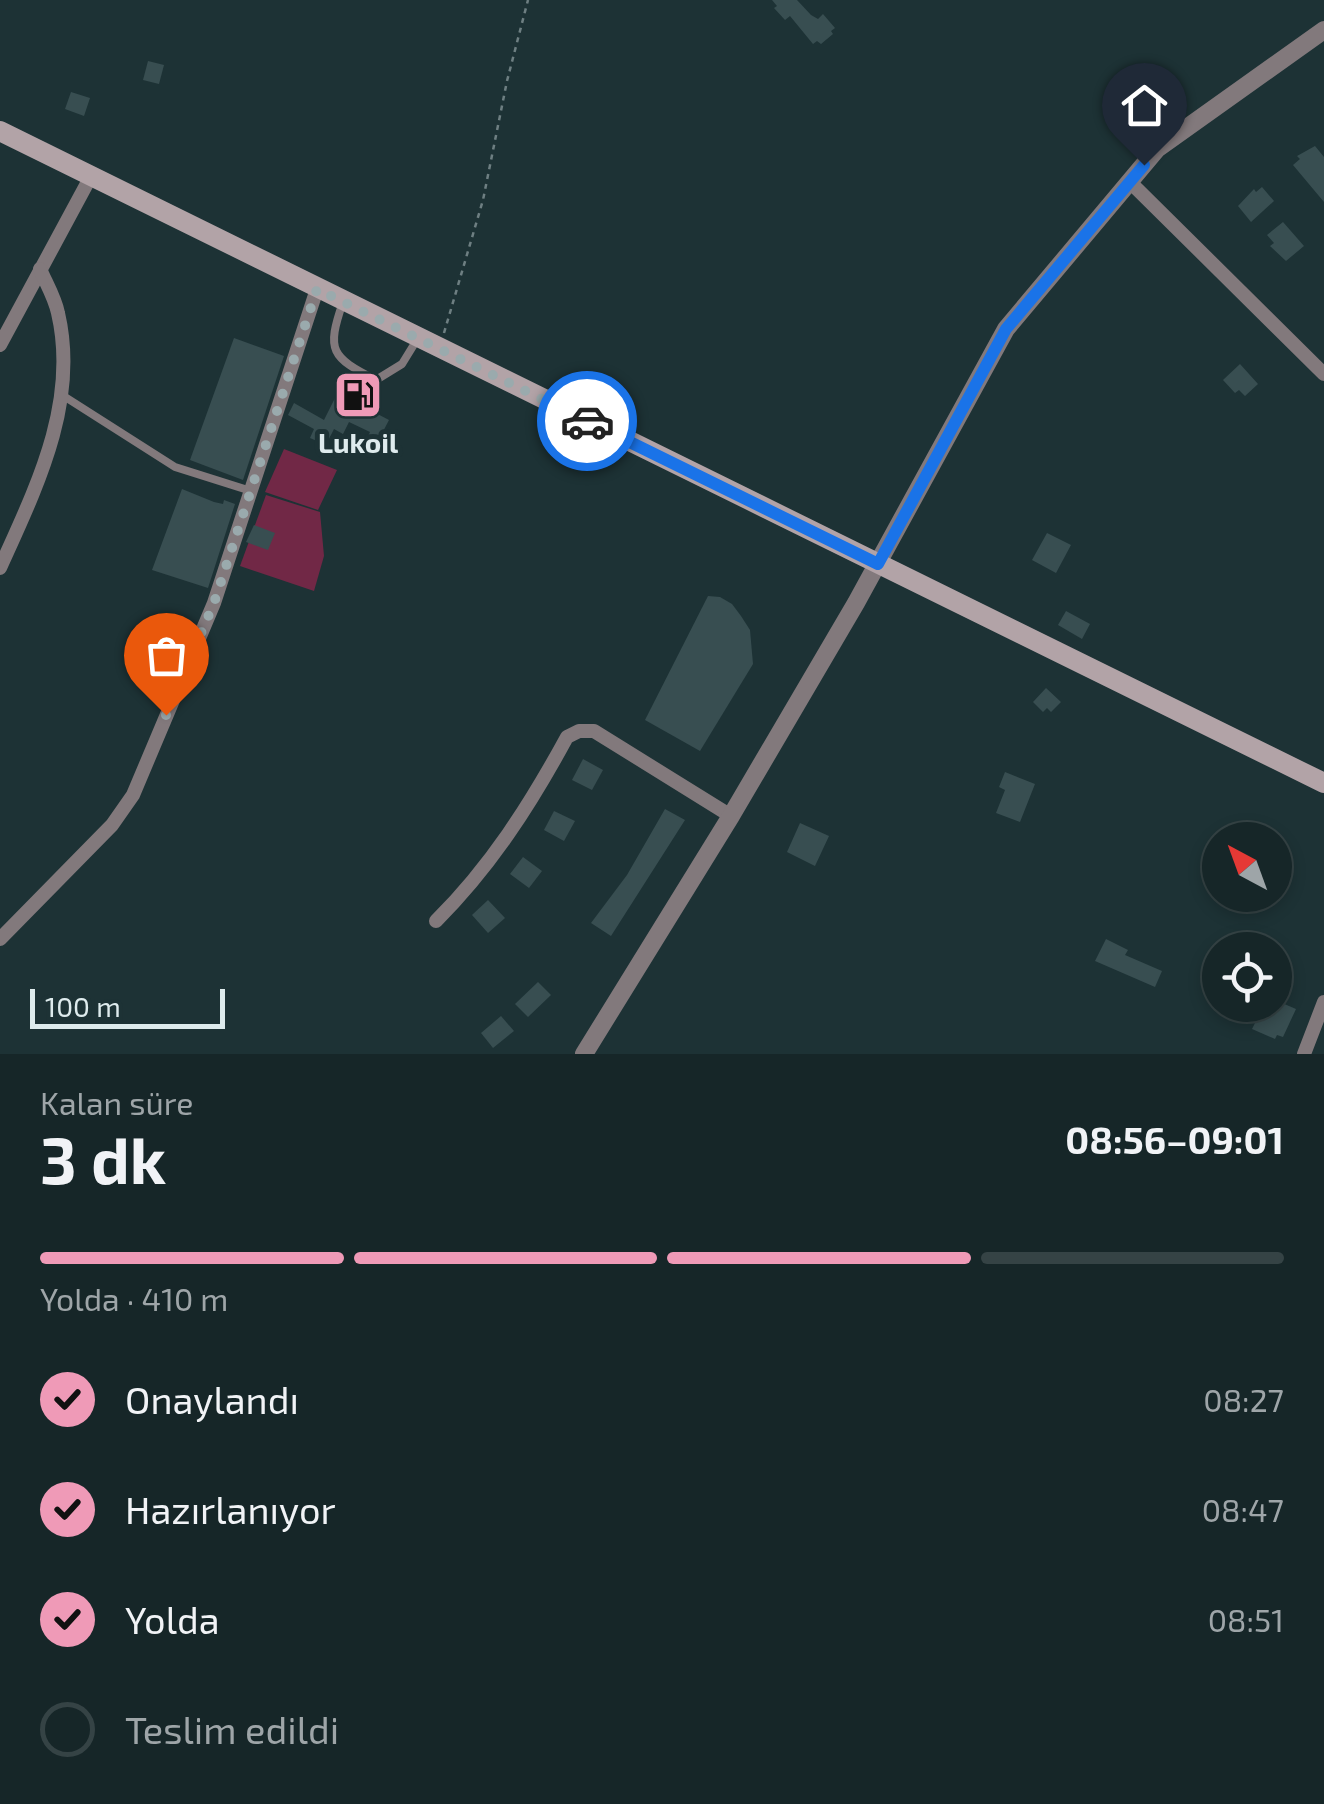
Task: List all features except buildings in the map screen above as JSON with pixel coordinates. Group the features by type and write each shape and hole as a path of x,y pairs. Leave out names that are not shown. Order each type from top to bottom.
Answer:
{"main road":[{"path":"0,132 1324,783"}],"street":[{"path":"584,1054 732,816 878,564 1006,329 1158,148 1324,30"},
{"path":"0,344 90,178"},
{"path":"1130,182 1324,374"},
{"path":"0,568 39,481 62,395 64,368 58,312 40,270"},
{"path":"0,939 112,825 133,795 214,603 317,289"},
{"path":"436,922 498,852 573,734 594,731 732,816"},
{"path":"1304,1054 1324,1002"}],"lane":[{"path":"343,302 333,332 336,353 344,364 376,380 397,369 418,338"},
{"path":"62,395 175,467 251,491"}],"path":[{"path":"440,348 484,200 507,81 528,0"}],"shaded area":[{"path":"284,449 337,470 318,510 265,492"},
{"path":"266,495 320,512 324,556 314,591 240,566"}],"way so far":[{"path":"166,715 214,603 317,289 587,421"}],"place":[{"name":"Lukoil","path":"358,395"}],"route":[{"path":"587,421 878,564 1006,329 1144,165"}]}
